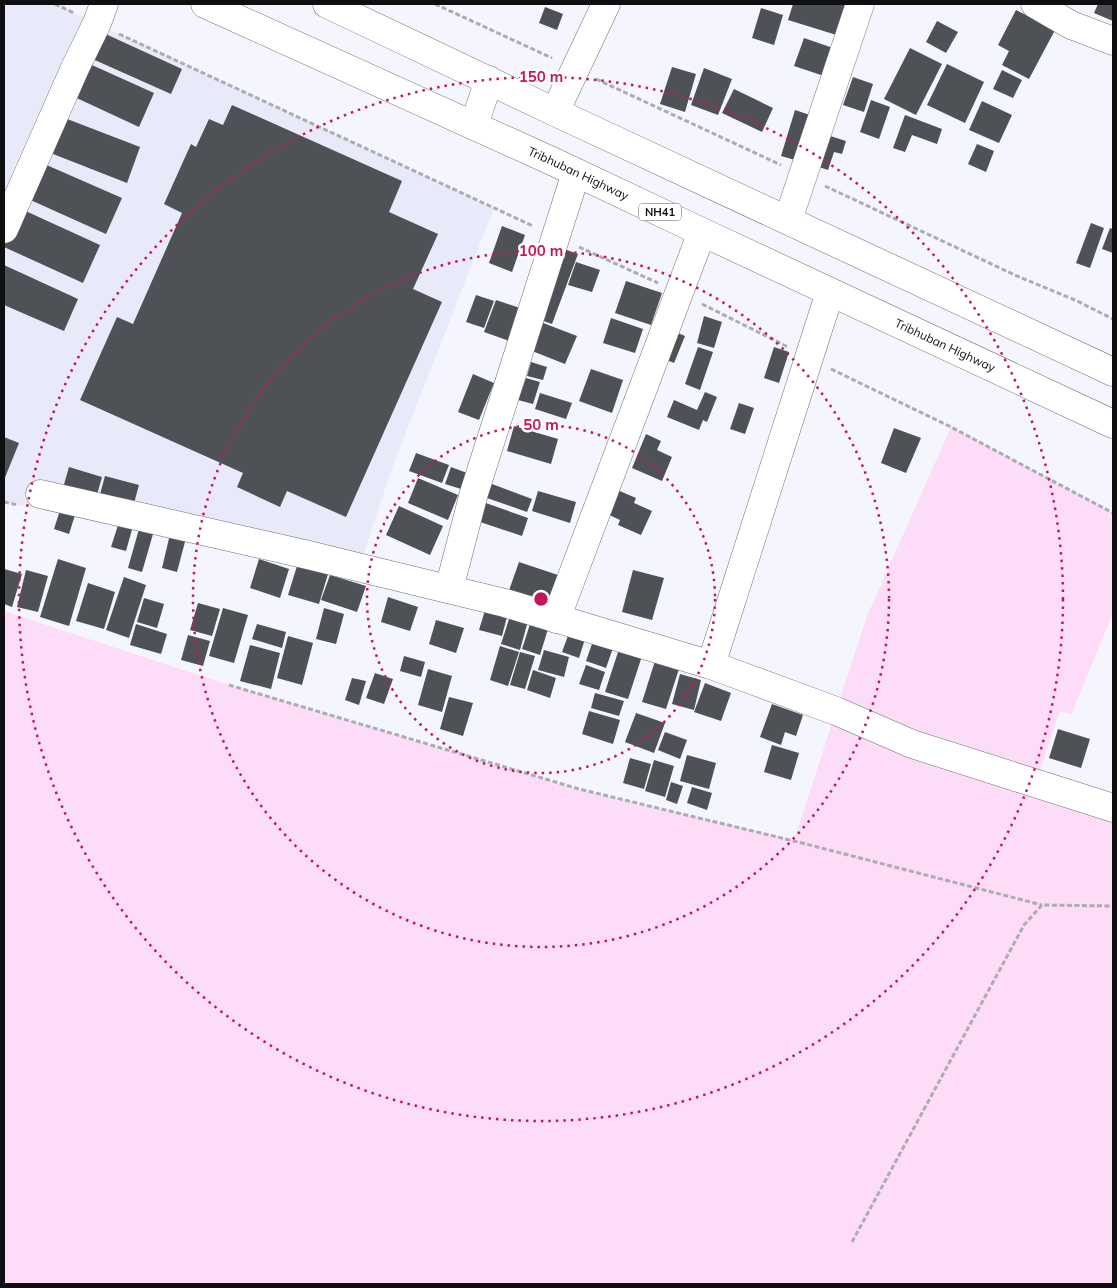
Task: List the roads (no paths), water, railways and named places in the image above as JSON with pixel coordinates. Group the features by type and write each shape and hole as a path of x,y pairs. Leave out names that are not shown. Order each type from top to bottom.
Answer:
{"main road":[{"name":"Tribhuban Highway","path":"205,4 474,125 1113,424"},
{"path":"327,4 1113,372"},
{"path":"555,112 606,4"},
{"path":"788,220 860,4"},
{"path":"1035,4 1071,25 1113,41"},
{"path":"4,229 74,68 100,14"},
{"path":"474,125 489,80"},
{"path":"449,589 474,493 576,173"},
{"path":"556,619 702,232"},
{"path":"711,666 830,292"},
{"path":"40,494 304,554 505,603 711,666 836,711 912,744 1113,808"}]}
